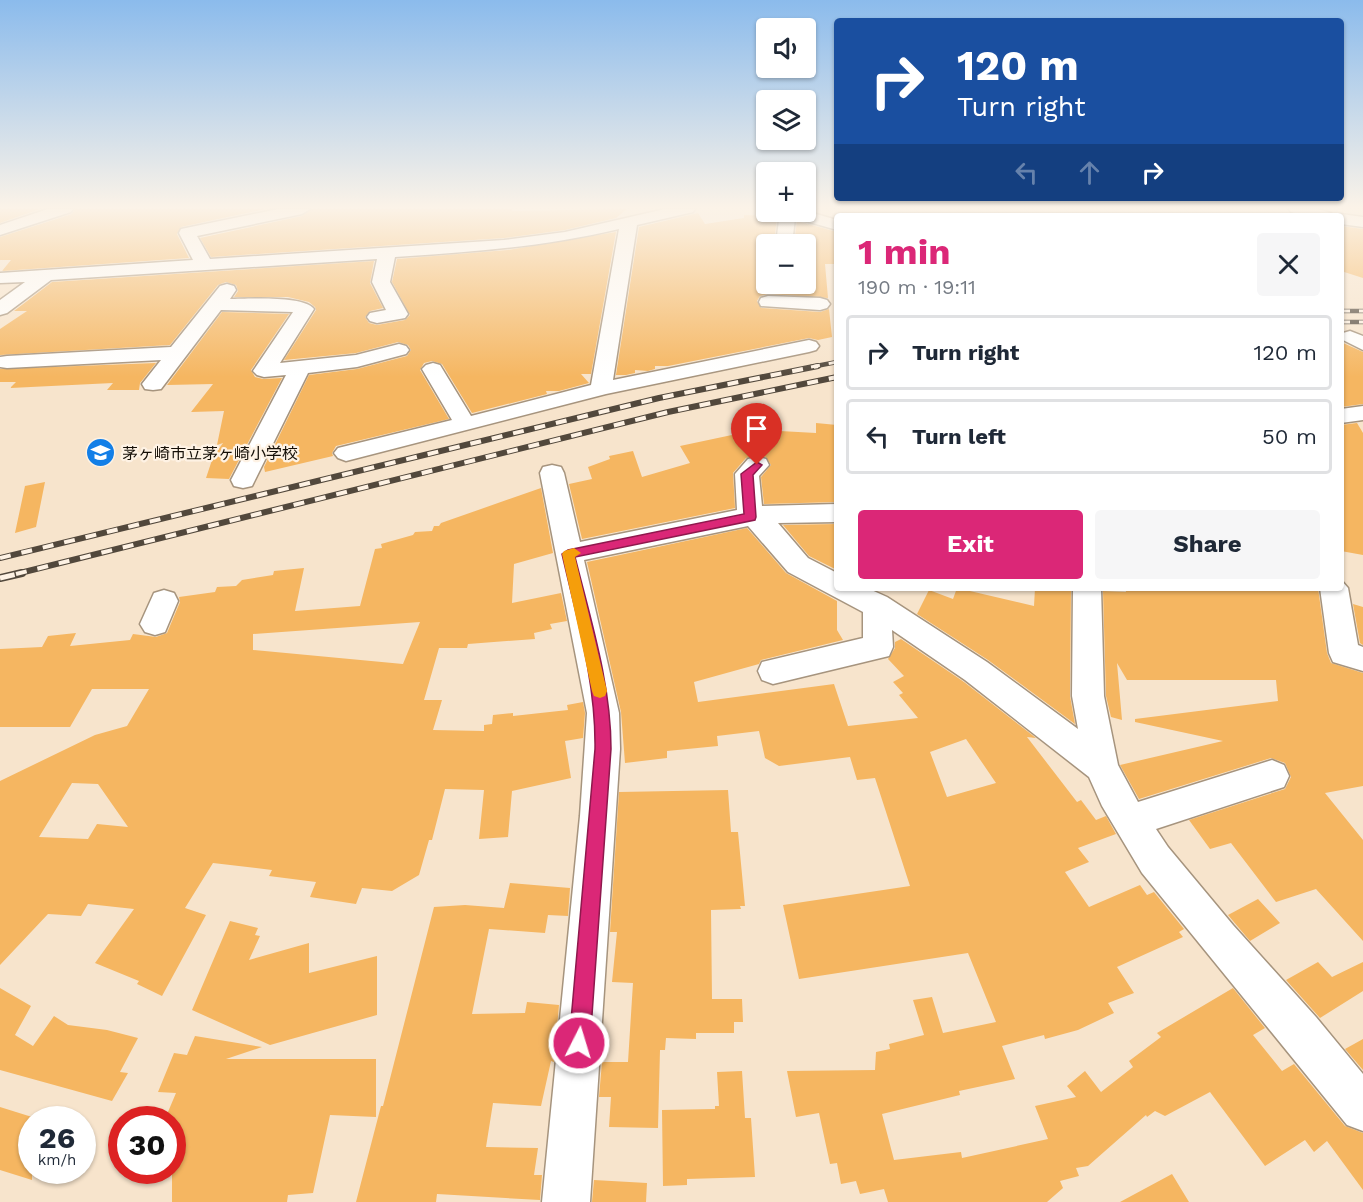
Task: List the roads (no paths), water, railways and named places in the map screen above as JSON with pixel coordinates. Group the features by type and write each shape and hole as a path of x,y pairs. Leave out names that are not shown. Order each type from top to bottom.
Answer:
{"street":[{"path":"0,278 203,265"},
{"path":"153,384 246,265"},
{"path":"377,317 408,312 381,282 384,265"},
{"path":"601,389 618,265"},
{"path":"0,309 46,275"},
{"path":"768,302 785,294"},
{"path":"790,294 820,303"},
{"path":"215,304 294,306 304,309 264,371 357,361 399,350"},
{"path":"346,453 557,402 601,389 809,346"},
{"path":"7,362 178,353"},
{"path":"243,480 300,368"},
{"path":"433,369 465,424"},
{"path":"1344,416 1363,413"},
{"path":"757,465 747,474 753,516 798,565 834,583"},
{"path":"552,473 568,554 597,676 603,713 603,749 566,1202"},
{"path":"568,554 753,516 834,513"},
{"path":"849,591 877,605 996,686 1101,766"},
{"path":"1087,591 1088,696 1101,766 1130,821 1155,860 1176,886 1219,939 1302,1032 1363,1109"},
{"path":"1334,591 1344,653 1363,659"},
{"path":"773,671 878,647 877,605"},
{"path":"1130,821 1272,776"}],"railway":[{"path":"1344,311 1363,311"},
{"path":"1344,322 1363,322"},
{"path":"811,367 834,363"},
{"path":"0,558 659,398 818,366"},
{"path":"16,574 668,412 834,378"},
{"path":"0,578 22,573"}],"place":[{"name":"茅ヶ崎市立茅ヶ崎小学校","path":"101,453"}]}
